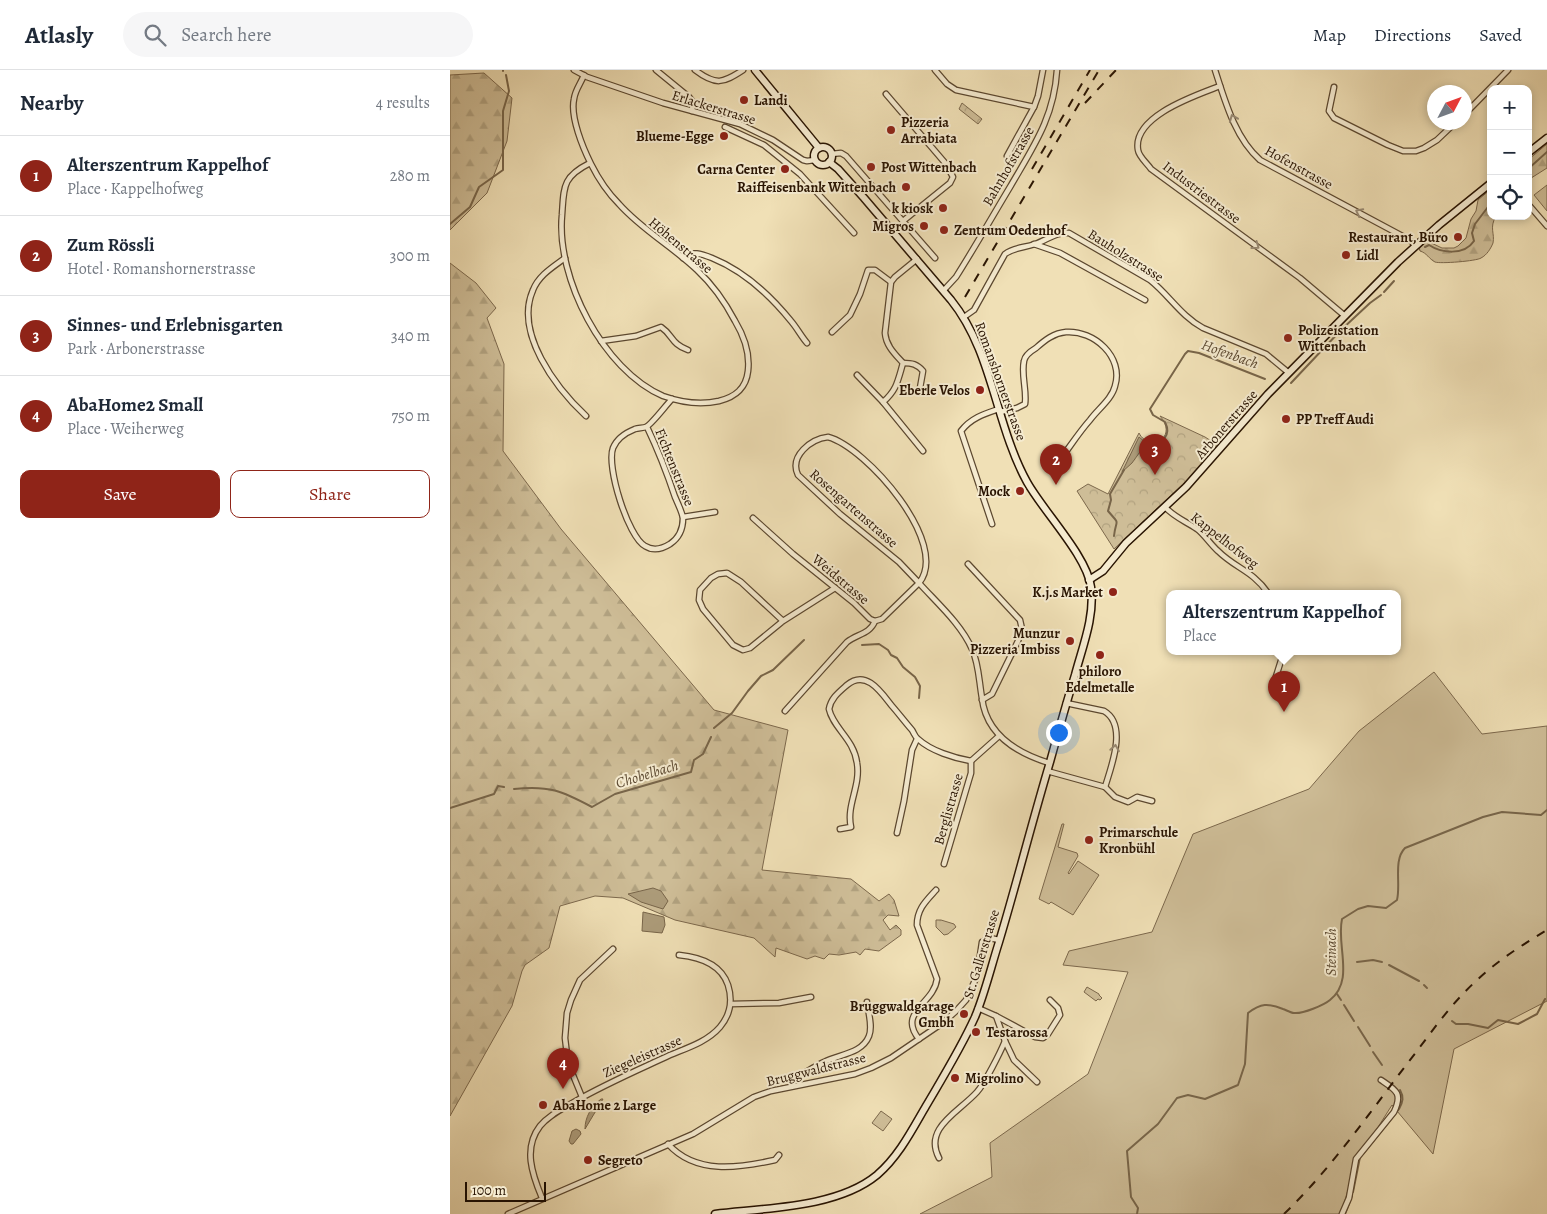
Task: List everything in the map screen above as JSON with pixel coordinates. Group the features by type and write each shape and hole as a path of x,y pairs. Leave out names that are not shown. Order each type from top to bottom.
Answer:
{"main road":[{"path":"755,70 819,148"},
{"path":"1532,150 1547,138"},
{"path":"826,147 831,154 829,162 822,164 815,160 814,153 819,148 826,147"},
{"name":"Romanshornerstrasse","path":"829,162 838,169 917,259 964,316 979,351 1026,481 1073,549 1089,580"},
{"name":"Arbonerstrasse","path":"1089,580 1103,571 1121,548 1200,473 1244,421 1289,373 1416,245 1487,186"},
{"name":"St. Gallerstrasse","path":"715,1214 823,1200 855,1189 878,1174 898,1152 912,1130 966,1034 978,1008 1090,618 1089,580"}],"street":[{"name":"Erlackerstrasse","path":"574,70 663,103 740,124 761,133 803,160 815,160"},
{"path":"656,70 689,97 693,102 692,111"},
{"path":"695,70 722,82 743,70"},
{"path":"934,70 947,84 956,90 1034,107"},
{"path":"1006,156 1034,107 1043,70"},
{"name":"Bahnhofstrasse","path":"944,290 953,282 970,255 1041,132 1054,96 1057,70"},
{"name":"Hofenstrasse","path":"1214,70 1244,143 1260,160 1401,235 1416,245"},
{"path":"1472,107 1508,70"},
{"name":"Höhenstrasse","path":"584,75 576,90 573,107 580,136 590,163 618,204 634,220 683,258 706,280 732,316 744,339 749,364 745,384 733,396 714,402 692,402 672,399 656,393 636,379 621,365 601,341 578,302 570,281 565,258 561,221 564,185 576,172 590,163"},
{"name":"Industriestrasse","path":"1220,86 1175,105 1156,116 1142,132 1138,142 1138,150 1143,159 1152,168 1300,278 1345,316"},
{"path":"1334,86 1329,111 1334,118 1399,150 1413,151 1424,148 1437,140 1448,130"},
{"path":"886,94 946,164 953,177 950,183 903,221"},
{"path":"725,128 764,145 800,174 818,191 854,233"},
{"path":"779,157 786,148"},
{"path":"831,154 841,153 846,156 935,258"},
{"path":"1532,209 1547,226"},
{"name":"Bauholzstrasse","path":"964,316 974,310 1005,254 1061,233 1069,233 1150,280 1161,289 1180,312 1194,323 1266,354 1289,373"},
{"path":"1034,244 1060,254 1145,300"},
{"path":"683,258 689,254 700,254 741,272 774,301 807,343"},
{"path":"565,258 544,273 538,282 531,295 527,317 530,332 544,364 574,405 586,416"},
{"path":"917,259 891,282 885,339 903,363 913,363 923,371 920,388"},
{"path":"832,332 850,315 868,270 875,270 891,282"},
{"path":"601,341 636,336 661,328 664,329 678,347 688,350"},
{"path":"992,524 961,430 968,422 978,416 1017,408 1026,404 1024,361 1029,353 1040,344 1055,335 1068,332 1081,334 1095,340 1111,354 1116,369 1115,387 1110,397 1082,429 1065,453"},
{"path":"883,402 895,389 903,363"},
{"path":"857,375 883,402 923,451"},
{"name":"Fichtenstrasse","path":"647,426 683,517 681,532 676,540 666,546 654,549 646,547 638,540 623,509 616,490 611,455 620,436 647,426 672,399"},
{"name":"Rosengartenstrasse","path":"828,437 841,443 861,457 892,488 901,500 917,530 926,561 926,572 919,583 899,562 840,514 798,475 796,467 799,454 813,442 828,437"},
{"name":"Kappelhofweg","path":"1165,507 1173,516 1188,523 1202,533 1218,552 1258,580 1266,590"},
{"name":"Fichtenstrasse","path":"683,517 715,512"},
{"name":"Weidstrasse","path":"753,518 870,619 882,618 919,583"},
{"path":"968,564 1022,624 1018,641 992,694 982,700"},
{"path":"783,621 741,582 727,573 718,574 711,578 700,590 699,600 703,609 724,635 733,645 739,648 750,648 783,621 835,588"},
{"path":"919,583 959,629 972,648 988,721 999,736 1025,753 1049,764"},
{"path":"785,711 847,642 853,637 868,632 872,628 874,620"},
{"path":"1273,686 1283,655"},
{"path":"840,829 851,827 849,813 856,783 858,763 849,740 829,709 832,699 855,680 871,683 884,695 917,739 940,752 971,761 999,736"},
{"path":"1066,704 1104,711 1109,714 1114,722 1116,739 1114,758 1105,787"},
{"path":"897,834 912,750 917,739"},
{"name":"Berglistrasse","path":"944,864 971,773 971,761"},
{"path":"1047,771 1105,787 1115,797 1128,802 1137,797 1152,801"},
{"path":"919,1039 913,1031 912,1018 935,989 937,979 917,925 917,916 923,904 936,890"},
{"name":"Bruggwaldstrasse","path":"508,1214 702,1129 754,1097 771,1091 855,1074 891,1058 956,1011 969,994 977,976 982,942 988,939 999,940"},
{"path":"582,1097 568,1062 565,1038 567,1013 574,992 583,976 613,949"},
{"path":"679,955 701,959 718,969 726,979 731,1004 779,1003 811,997"},
{"path":"978,1008 1035,1037 1043,1038 1048,1034 1060,1015 1058,1008 1050,1000"},
{"path":"793,1086 794,1079 824,1061 856,1050 862,1046 870,1035 871,1027 867,1002"},
{"name":"Ziegeleistrasse","path":"542,1198 530,1163 530,1147 533,1137 546,1119 582,1097 705,1039 727,1018 731,1004"},
{"path":"996,1016 1014,1060 1037,1082"},
{"path":"939,1158 934,1149 936,1134 943,1124 978,1090 1005,1041"},
{"path":"1342,1214 1349,1198 1356,1159 1394,1112 1398,1104 1399,1096 1397,1092 1381,1080"},
{"path":"668,1144 681,1156 689,1160 698,1164 716,1167 761,1163 775,1160 779,1155"}],"green space":[{"path":"484,73 512,98 507,141 487,193 450,230 450,75"},
{"path":"962,103 982,119 978,124 959,109"},
{"path":"1547,144 1547,168 1532,177 1532,175 1532,157"},
{"path":"1547,185 1547,211 1534,195"},
{"path":"1487,192 1487,220 1494,220 1493,243 1485,255 1473,260 1438,263 1420,251 1419,248 1427,241 1442,248 1458,246 1466,238 1478,200"},
{"path":"450,263 476,283 496,308 487,318 504,364 503,451 561,529 714,710 788,730 762,870 851,879 879,901 889,894 894,900 899,916 888,915 883,920 890,930 896,925 901,930 901,935 879,951 865,949 860,955 856,952 839,955 829,954 824,959 815,956 807,959 776,948 775,957 754,938 675,920 623,898 595,896 560,906 549,948 525,965 512,1006 450,1116"},
{"path":"1160,416 1205,437 1219,446 1202,466 1114,549 1077,491 1088,484 1108,494 1139,433 1149,442 1160,440 1164,436 1166,431 1165,424"},
{"path":"1434,672 1482,734 1547,726 1547,1001 1454,1049 1433,1154 1392,1105 1356,1162 1341,1214 920,1214 992,1177 990,1143 1088,1074 1128,972 1063,965 1069,951 1152,932 1193,834 1309,789 1359,731"},
{"path":"1062,824 1064,824 1058,847 1077,853 1078,856 1068,873 1078,861 1099,875 1073,915 1051,902 1049,904 1039,899"},
{"path":"936,920 954,924 956,927 944,935 936,927"},
{"path":"1087,987 1102,998 1096,1001 1084,992"},
{"path":"881,1111 892,1119 883,1131 872,1123"}],"shaded area":[{"path":"1154,435 1157,436 1150,445 1142,449 1132,463 1122,472 1139,437 1145,442 1147,437 1152,438"},
{"path":"653,888 661,891 668,901 663,909 641,902 628,894"},
{"path":"643,912 664,917 665,925 662,933 642,931"},
{"path":"603,1099 585,1129 589,1112"},
{"path":"576,1129 581,1134 571,1144 569,1141 572,1131"}],"waterway":[{"path":"450,224 470,207 479,187 503,170 503,111 509,91 506,75"},
{"name":"Hofenbach","path":"1532,165 1547,152"},
{"name":"Hofenbach","path":"1425,247 1429,245 1440,250 1452,252 1470,246 1474,241 1472,233 1475,224 1487,208"},
{"name":"Hofenbach","path":"1384,292 1394,281"},
{"name":"Hofenbach","path":"1291,383 1341,330 1381,295"},
{"name":"Chobelbach","path":"1148,445 1158,443 1166,435 1167,427 1165,422 1153,415 1150,409 1188,351 1199,353 1265,379"},
{"name":"Chobelbach","path":"1114,536 1117,522 1108,511 1111,500 1110,494 1124,470"},
{"name":"Chobelbach","path":"714,728 732,713 761,676 773,670 804,640"},
{"name":"Chobelbach","path":"862,645 879,644 897,658 903,667 915,677 920,686 919,698"},
{"name":"Chobelbach","path":"514,789 537,788 555,790 592,807 615,794 691,772 694,760 703,754 711,737"},
{"name":"Chobelbach","path":"450,808 494,794 498,786 504,787"},
{"name":"Steinach","path":"1137,1214 1138,1208 1131,1197 1127,1151 1158,1124 1177,1098 1188,1095 1205,1099 1238,1085 1245,1064 1248,1013 1257,1007 1265,1005 1298,1013 1313,1009 1330,1000 1342,983 1342,919 1358,909 1368,906 1386,908 1397,900 1399,859 1405,848 1483,817 1502,812 1541,815 1547,810"},
{"path":"1357,962 1373,960 1382,962"},
{"path":"1389,965 1419,981"},
{"path":"1424,985 1427,988"},
{"name":"Steinach","path":"1337,994 1341,1000"},
{"path":"1452,1021 1456,1024 1488,1028 1498,1020 1518,1024 1537,1014 1545,999"},
{"path":"1344,1005 1354,1021"},
{"path":"1358,1027 1370,1046"},
{"path":"1373,1052 1382,1065"},
{"path":"1363,1154 1399,1109 1402,1100 1400,1090"},
{"path":"1353,1192 1360,1157"},
{"path":"1345,1214 1352,1196"}],"railway":[{"path":"1032,169 1090,70"},
{"path":"965,297 1099,70"},
{"path":"1085,103 1116,70"},
{"path":"1284,1214 1337,1156 1460,997 1492,967 1519,947 1547,930"}],"place":[{"name":"Landi","path":"744,100"},
{"name":"Pizzeria Arrabiata","path":"891,130"},
{"name":"Blueme-Egge","path":"724,136"},
{"name":"Post Wittenbach","path":"871,167"},
{"name":"Carna Center","path":"785,169"},
{"name":"Raiffeisenbank Wittenbach","path":"906,187"},
{"name":"k kiosk","path":"943,208"},
{"name":"Migros","path":"924,226"},
{"name":"Zentrum Oedenhof","path":"944,230"},
{"name":"Restaurant, Büro","path":"1458,237"},
{"name":"Lidl","path":"1346,255"},
{"name":"Polizeistation Wittenbach","path":"1288,338"},
{"name":"Eberle Velos","path":"980,390"},
{"name":"PP Treff Audi","path":"1286,419"},
{"name":"Sinnes- und Erlebnisgarten","path":"1155,475"},
{"name":"Zum Rössli","path":"1056,485"},
{"name":"Mock","path":"1020,491"},
{"name":"K.j.s Market","path":"1113,592"},
{"name":"Munzur Pizzeria Imbiss","path":"1070,641"},
{"name":"philoro Edelmetalle","path":"1100,655"},
{"name":"Alterszentrum Kappelhof","path":"1284,712"},
{"name":"Primarschule Kronbühl","path":"1089,840"},
{"name":"Bruggwaldgarage Gmbh","path":"964,1014"},
{"name":"Testarossa","path":"976,1032"},
{"name":"Migrolino","path":"955,1078"},
{"name":"AbaHome2 Small","path":"563,1089"},
{"name":"AbaHome 2 Large","path":"543,1105"},
{"name":"Segreto","path":"588,1160"}]}
